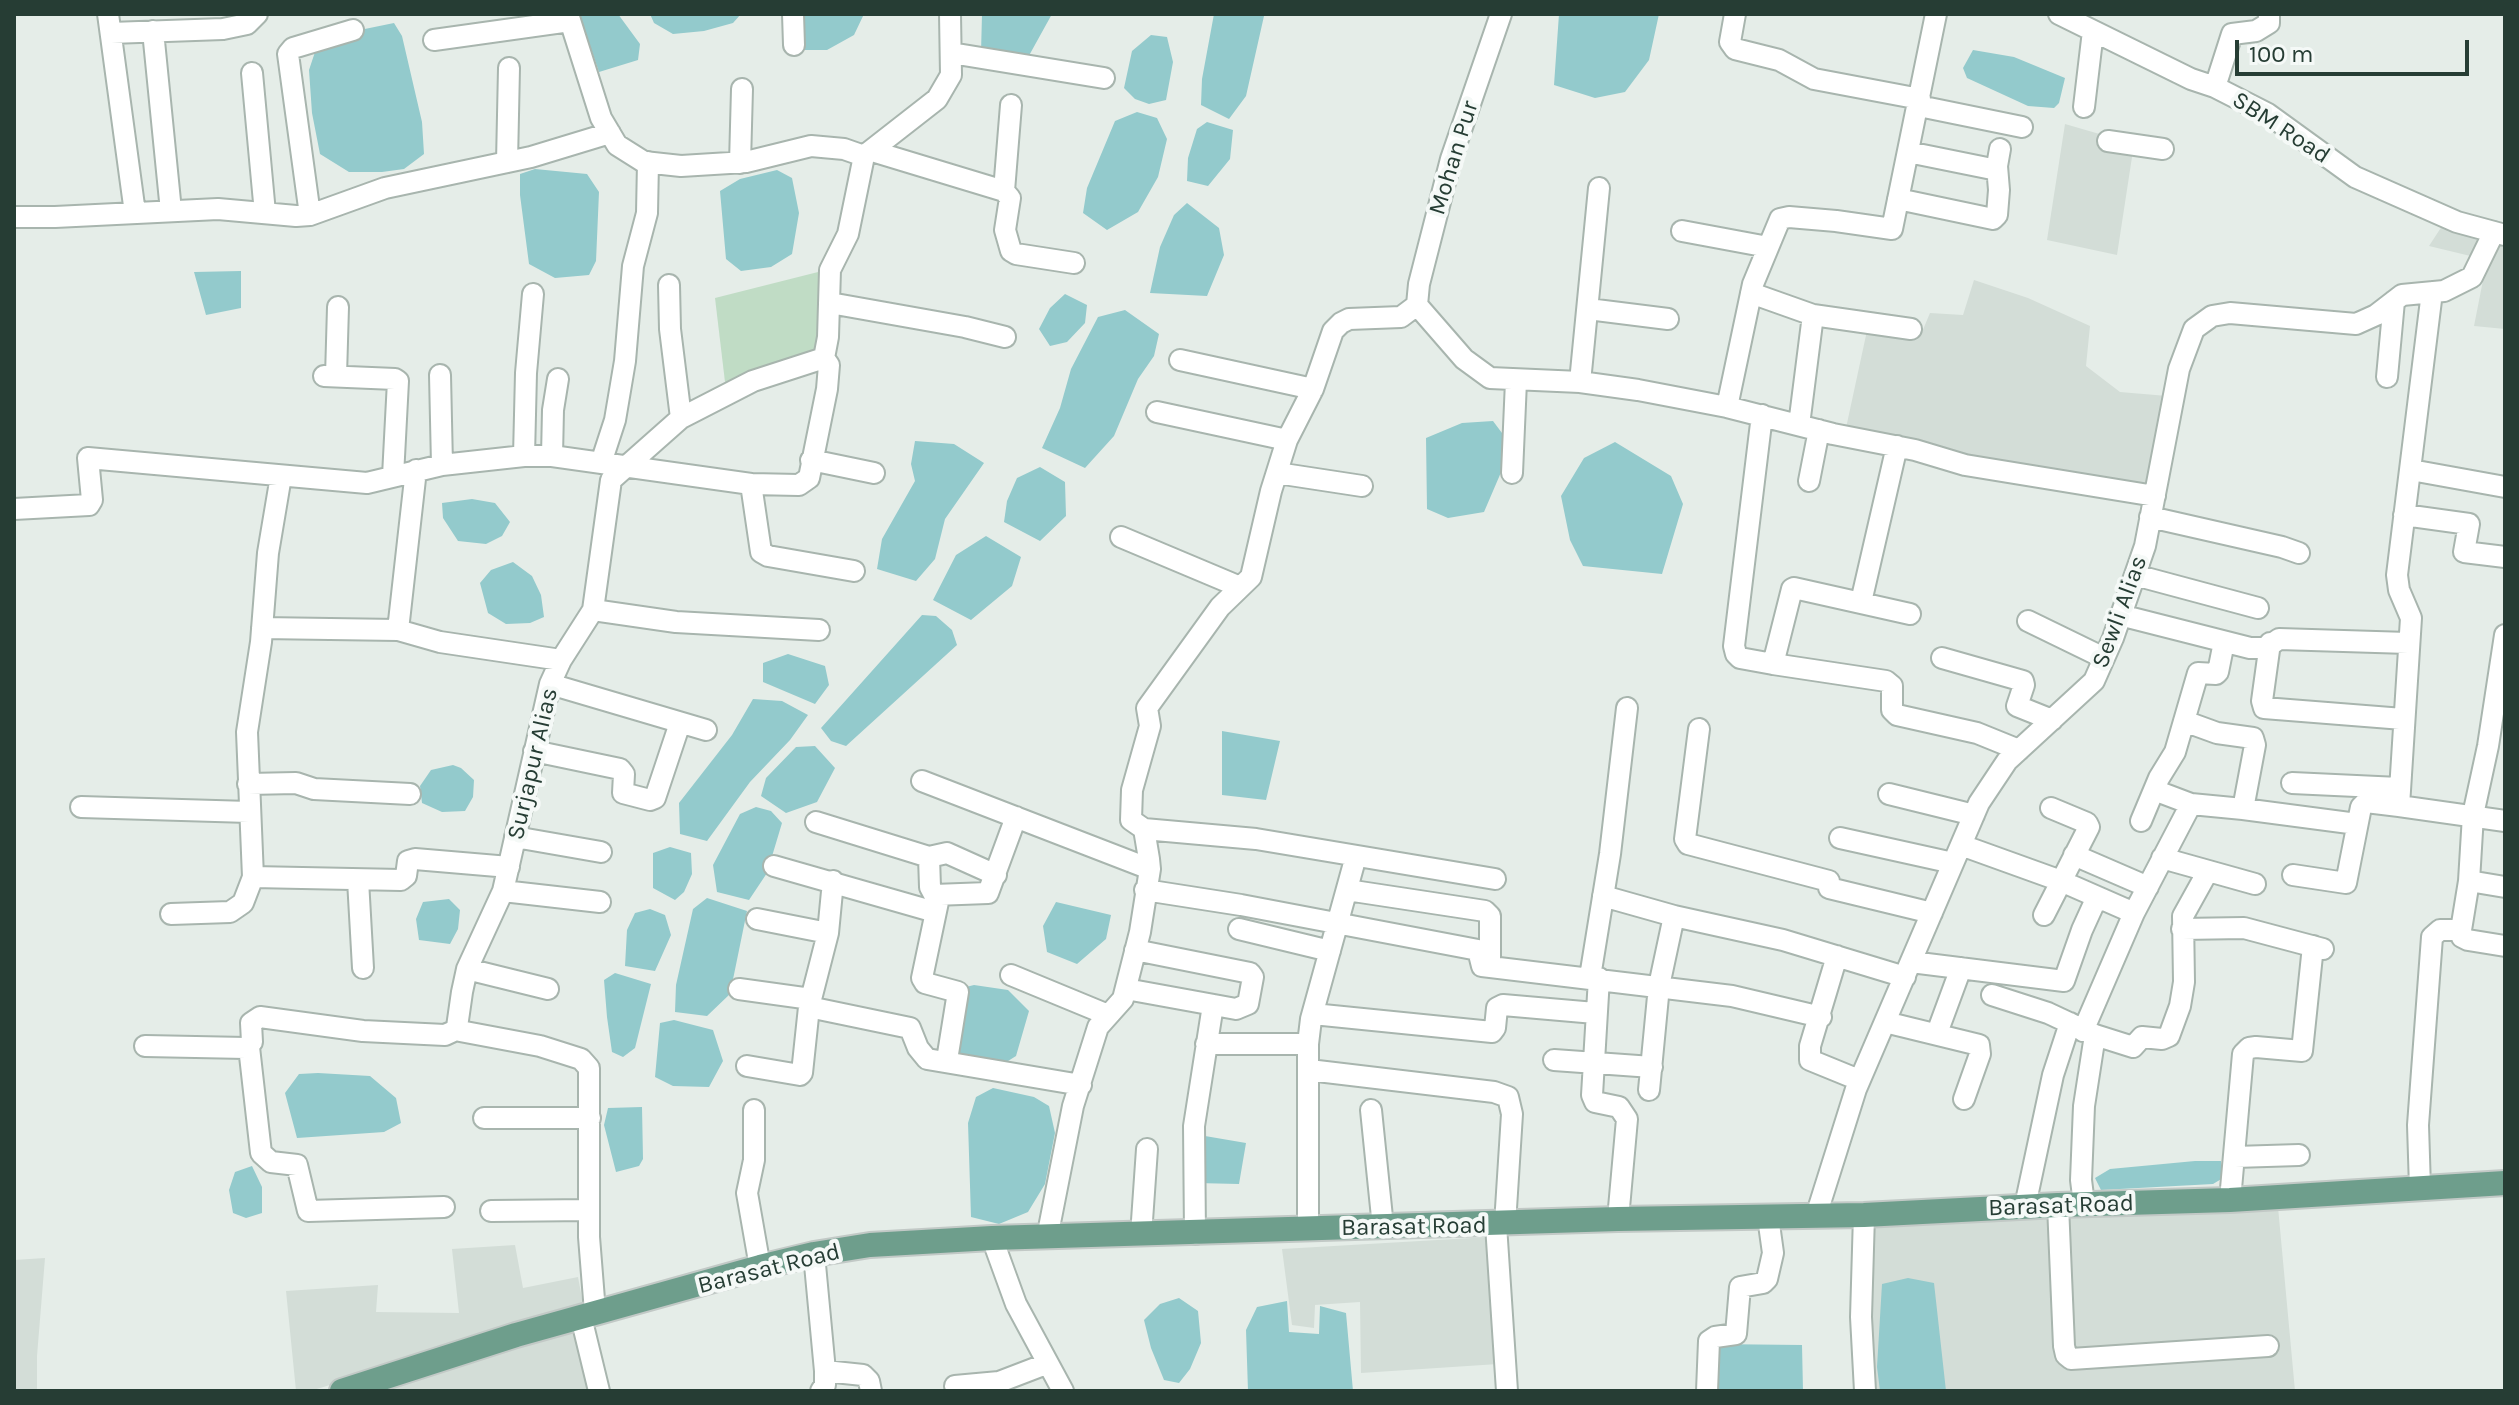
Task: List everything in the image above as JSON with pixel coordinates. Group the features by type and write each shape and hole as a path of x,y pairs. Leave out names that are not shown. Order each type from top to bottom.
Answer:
{"main road":[{"name":"Barasat Road","path":"342,1391 516,1335 760,1267 814,1254 894,1243 1618,1219 1864,1215 2230,1200 2505,1183"}],"street":[{"path":"135,213 110,24 153,31 238,27 251,22 257,14"},
{"path":"793,14 794,45"},
{"path":"14,509 89,505 92,500 88,458 367,483 442,465 552,456 751,484 806,483 827,389 829,365 824,358 830,270 848,234 868,153 937,99 951,75 950,14"},
{"name":"Mohan Pur","path":"1417,305 1419,284 1451,159 1501,14"},
{"path":"1735,14 1730,42 1735,49 1779,60 1814,79 2022,127"},
{"path":"1727,407 1751,293 1780,219 1789,217 1892,229 1936,14"},
{"path":"2215,87 2232,34 2256,31 2269,23 2269,14"},
{"name":"SBM Road","path":"2067,16 2268,114 2355,177 2457,222 2500,234"},
{"path":"434,40 569,18 601,118 617,145 648,162 681,166 740,163 811,146 868,153 1004,191"},
{"path":"310,215 288,54 293,48 353,30"},
{"path":"153,31 171,211"},
{"path":"2084,107 2093,31"},
{"path":"951,53 1104,78"},
{"path":"507,162 509,68"},
{"path":"252,73 265,213"},
{"path":"740,163 742,89"},
{"path":"1011,105 1004,191 1010,201 1005,233 1013,253 1074,263"},
{"path":"14,217 218,209 310,215 385,188 507,162 610,133"},
{"path":"2108,141 2163,149"},
{"path":"1898,199 1993,219 1997,215 2000,149"},
{"path":"1908,152 1997,170"},
{"path":"601,463 615,420 625,361 633,266 647,213 648,162"},
{"path":"1580,382 1599,188"},
{"path":"1682,231 1768,247"},
{"name":"Sewli Alias","path":"1816,1216 1859,1080 1974,815 2007,761 2094,681 2104,658 2145,546 2179,369 2194,329 2212,316 2230,313 2356,324 2376,315 2402,295 2444,291 2472,277 2500,234"},
{"path":"669,285 670,329 681,418"},
{"path":"2399,797 2411,618 2399,590 2397,575 2432,292"},
{"path":"1751,293 1813,315 1911,329"},
{"path":"524,456 526,373 533,294"},
{"path":"2387,377 2394,301"},
{"path":"830,303 1005,337"},
{"path":"1495,879 1256,839 1144,829 1131,820 1132,790 1150,726 1147,708 1220,607 1251,577 1287,440 1313,389 1330,338 1341,323 1349,319 1401,317 1417,305 1464,359 1490,378 1580,382 1638,390 1762,415 1965,465 2155,496"},
{"path":"338,307 330,376 398,381 393,476"},
{"path":"1588,309 1668,319"},
{"path":"1809,481 1813,315"},
{"name":"Surjapur Alias","path":"458,1029 460,998 467,969 503,891 550,684 561,660 593,610 611,480 681,418 753,381 824,358"},
{"path":"1180,360 1313,389"},
{"path":"440,375 442,465"},
{"path":"552,456 553,410 558,379"},
{"path":"1512,473 1516,381"},
{"path":"1157,412 1287,440"},
{"path":"1762,415 1734,646 1740,658 1886,681 1892,686 1891,706 1897,715 1977,733 2019,750"},
{"path":"1861,602 1897,446"},
{"path":"811,460 874,473"},
{"path":"398,630 416,470"},
{"path":"2411,470 2505,487"},
{"path":"1277,473 1362,486"},
{"path":"171,914 230,912 243,903 253,877 247,732 262,628 268,553 281,476"},
{"path":"751,484 761,552 768,556 854,571"},
{"path":"2404,515 2469,524 2464,552 2505,557"},
{"path":"2150,517 2299,553"},
{"path":"1121,537 1240,587"},
{"path":"2135,575 2258,608"},
{"path":"1773,664 1792,589 1910,614"},
{"path":"593,610 676,622 819,630"},
{"path":"2120,615 2250,648 2266,648 2279,639 2408,643"},
{"path":"2028,621 2104,658"},
{"path":"262,628 398,630 440,642 561,660"},
{"path":"2505,635 2488,746 2473,815 2469,881 2461,930 2462,937 2468,940 2505,946"},
{"path":"2141,821 2175,752 2198,673 2218,672 2224,642"},
{"path":"2270,643 2262,701 2264,708 2403,719"},
{"path":"1942,658 2023,681 2017,706 2052,720"},
{"path":"550,684 706,730"},
{"path":"1618,1219 1627,1119 1619,1107 1593,1100 1594,978 1627,708"},
{"path":"2184,721 2217,733 2253,738 2255,745 2243,809"},
{"path":"534,751 620,769 624,774 623,793 650,800 655,798 680,723"},
{"path":"1699,729 1685,839 1688,844 1829,881 1829,888 1932,913"},
{"path":"922,781 1150,869"},
{"path":"248,784 296,783 314,789 410,794"},
{"path":"2292,783 2399,797 2505,821"},
{"path":"2154,790 2191,804 2357,824"},
{"path":"1889,794 1974,815"},
{"path":"2293,875 2346,883 2364,803 2399,797"},
{"path":"2025,1206 2053,1075 2083,1030 2134,913 2191,804"},
{"path":"81,807 249,812"},
{"path":"2044,915 2089,825 2051,808"},
{"path":"774,866 935,904 985,894 990,890 1016,817"},
{"path":"816,822 929,857 947,853 996,875"},
{"path":"1047,1238 1073,1106 1098,1027 1123,999 1126,989 1150,869 1144,829"},
{"path":"515,837 601,852"},
{"path":"1840,838 1957,854 2061,881 2134,913"},
{"path":"2074,855 2148,887"},
{"path":"1308,1230 1308,1044 1313,1014 1356,856"},
{"path":"929,857 930,887 935,904 922,978 925,983 958,992 947,1060"},
{"path":"2162,858 2255,884"},
{"path":"253,877 404,879 411,859 509,867"},
{"path":"1992,995 2048,1013 2129,1047 2136,1045 2142,1037 2162,1039 2169,1036 2180,1006 2184,982 2182,929 2185,910 2208,871"},
{"path":"358,880 363,968"},
{"path":"747,1066 802,1073 810,1003 828,933 833,881"},
{"path":"2469,881 2505,887"},
{"path":"1145,890 1478,950 1482,966 1732,996 1821,1017"},
{"path":"1347,890 1485,911 1490,916 1490,967"},
{"path":"503,891 600,902"},
{"path":"1603,896 1837,956 1908,970 1961,968 2060,983 2067,979 2082,930 2097,897"},
{"path":"1649,1090 1659,986 1674,916"},
{"path":"757,919 828,933"},
{"path":"2182,929 2244,928 2320,948 2302,1051 2256,1047 2245,1050 2243,1054 2230,1200"},
{"path":"1239,929 1330,951"},
{"path":"2420,1188 2418,1125 2432,937 2440,930 2461,930"},
{"path":"1126,989 1236,1009 1245,1008 1248,1004 1252,974 1135,950"},
{"path":"1837,956 1810,1046 1810,1060 1859,1080"},
{"path":"1937,1033 1961,968"},
{"path":"467,969 548,989"},
{"path":"2069,970 2104,981"},
{"path":"1011,975 1108,1015"},
{"path":"739,989 910,1028 921,1054 927,1059 1081,1085"},
{"path":"1195,1234 1194,1126 1213,1005"},
{"path":"1313,1014 1492,1032 1497,1008 1503,1005 1595,1013"},
{"path":"444,1207 308,1211 297,1165 271,1162 261,1153 249,1047 252,1042 251,1023 255,1018 363,1031 445,1035 458,1029 516,1040 581,1059 589,1068 588,1315 599,1391"},
{"path":"1885,1022 1979,1045 1980,1054 1964,1099"},
{"path":"2083,1030 2081,1180 2084,1204"},
{"path":"1206,1044 1308,1044"},
{"path":"145,1046 249,1047"},
{"path":"1554,1060 1652,1067"},
{"path":"1309,1070 1494,1092 1508,1097 1512,1114 1500,1224 1507,1391"},
{"path":"754,1110 754,1160 747,1193 760,1267"},
{"path":"1371,1110 1383,1227"},
{"path":"484,1118 590,1118"},
{"path":"1141,1235 1147,1149"},
{"path":"2235,1157 2299,1155"},
{"path":"2058,1205 2064,1346 2066,1355 2071,1359 2268,1346"},
{"path":"491,1211 589,1210"},
{"path":"1864,1215 1861,1317 1865,1391"},
{"path":"1707,1391 1709,1341 1736,1334 1740,1287 1763,1283 1767,1279 1773,1253 1768,1217"},
{"path":"992,1238 1016,1304 1063,1391"},
{"path":"814,1254 823,1381 863,1375 869,1381 871,1391"},
{"path":"955,1386 999,1382 1046,1364"}],"shaded area":[{"path":"2065,124 2134,144 2117,255 2047,240"},
{"path":"2444,223 2505,240 2505,329 2474,326 2487,260 2429,246"},
{"path":"1974,280 2028,298 2090,326 2086,366 2120,392 2167,396 2150,489 1954,455 1846,428 1868,326 1922,332 1930,313 1963,315"},
{"path":"2278,1207 2295,1391 1873,1391 1868,1246 1873,1220"},
{"path":"1489,1237 1498,1364 1361,1373 1360,1302 1315,1305 1314,1328 1292,1325 1282,1249"},
{"path":"515,1245 523,1288 578,1277 584,1309 310,1391 296,1391 286,1291 378,1285 376,1312 459,1313 452,1249"},
{"path":"45,1258 37,1391 14,1391 14,1260"},
{"path":"577,1325 594,1391 359,1391"}],"green space":[{"path":"822,271 819,350 725,382 715,298"}],"water":[{"path":"579,14 618,14 640,44 638,60 599,72"},
{"path":"650,14 741,14 733,23 704,31 673,34 654,23"},
{"path":"791,14 864,14 854,35 827,50 795,50"},
{"path":"982,14 1052,14 1026,61 981,53"},
{"path":"1214,14 1264,16 1246,96 1229,119 1201,105 1202,79"},
{"path":"1559,14 1659,14 1649,60 1625,92 1595,98 1554,85"},
{"path":"394,23 402,36 422,122 424,154 404,169 349,172 320,154 312,113 309,70 318,43"},
{"path":"1151,35 1167,37 1173,62 1166,100 1149,104 1135,99 1124,88 1132,51"},
{"path":"1973,50 2014,57 2065,78 2059,103 2054,108 2028,106 1967,78 1963,68"},
{"path":"1137,112 1157,118 1167,139 1158,177 1138,212 1107,230 1083,213 1087,188 1115,121"},
{"path":"1207,122 1233,130 1230,159 1208,186 1187,181 1188,158 1197,129"},
{"path":"535,169 587,174 599,192 596,261 589,275 555,278 529,264 520,174"},
{"path":"777,170 792,178 799,213 792,254 771,267 741,271 726,259 720,191 740,179"},
{"path":"1187,203 1219,228 1224,255 1207,296 1150,293 1160,247 1174,215"},
{"path":"241,271 241,308 206,315 194,272"},
{"path":"1065,294 1087,305 1085,323 1067,342 1050,346 1039,329 1050,308"},
{"path":"1125,310 1159,334 1154,356 1138,379 1114,436 1085,468 1042,448 1060,408 1071,369 1098,317"},
{"path":"1493,421 1502,433 1505,463 1484,512 1448,518 1427,509 1426,438 1462,423"},
{"path":"915,441 954,444 984,463 945,519 935,559 916,581 877,569 882,539 915,481 911,464"},
{"path":"1615,442 1671,476 1683,504 1662,574 1583,566 1570,540 1561,496 1584,458"},
{"path":"1040,467 1065,482 1066,516 1040,541 1004,522 1007,501 1017,478"},
{"path":"472,499 495,503 510,522 502,536 486,544 458,541 443,518 442,503"},
{"path":"986,536 1021,557 1012,586 971,620 933,600 956,555"},
{"path":"513,562 532,576 541,595 544,617 530,623 506,624 488,613 480,583 491,570"},
{"path":"922,615 936,616 952,630 957,645 846,746 831,741 821,728"},
{"path":"788,654 825,666 829,685 815,704 763,682 763,663"},
{"path":"753,699 782,701 808,715 790,740 750,782 707,841 680,834 679,803 732,735"},
{"path":"1222,731 1280,741 1266,800 1222,795"},
{"path":"815,746 835,768 817,802 786,813 761,796 766,778 796,747"},
{"path":"453,765 474,780 473,797 465,811 442,812 422,803 420,786 431,770"},
{"path":"756,807 771,811 782,823 767,873 749,900 717,892 713,865 740,814"},
{"path":"670,847 691,853 692,874 684,892 675,900 653,888 653,853"},
{"path":"707,898 747,911 730,994 707,1016 675,1012 676,985 693,909"},
{"path":"449,899 460,910 458,929 450,944 419,940 416,919 423,902"},
{"path":"1056,902 1111,915 1106,939 1077,964 1047,952 1043,926"},
{"path":"650,909 665,915 671,935 655,971 625,966 627,930 635,913"},
{"path":"615,973 651,984 635,1048 623,1057 612,1052 607,1017 604,980"},
{"path":"974,985 1008,990 1029,1011 1016,1056 1000,1066 962,1059 955,1049 966,987"},
{"path":"674,1020 713,1030 723,1061 709,1087 673,1086 655,1077 660,1023"},
{"path":"299,1074 370,1076 396,1098 401,1123 384,1132 297,1138 285,1093"},
{"path":"993,1088 1034,1097 1049,1106 1055,1133 1045,1184 1028,1212 999,1224 971,1217 968,1123 976,1097"},
{"path":"642,1107 643,1159 639,1166 616,1172 604,1125 608,1108"},
{"path":"1205,1136 1246,1143 1239,1184 1196,1183"},
{"path":"2221,1161 2223,1178 2213,1184 2101,1190 2095,1178 2110,1169"},
{"path":"252,1166 262,1187 262,1213 246,1218 233,1213 229,1190 235,1172"},
{"path":"1908,1278 1934,1283 1946,1391 1880,1391 1877,1367 1882,1284"},
{"path":"1179,1298 1198,1311 1201,1343 1190,1369 1179,1383 1164,1380 1144,1320 1160,1304"},
{"path":"1287,1301 1289,1332 1319,1334 1320,1306 1346,1313 1353,1391 1248,1391 1246,1330 1257,1307"},
{"path":"1711,1344 1802,1345 1803,1391 1710,1391"}]}
